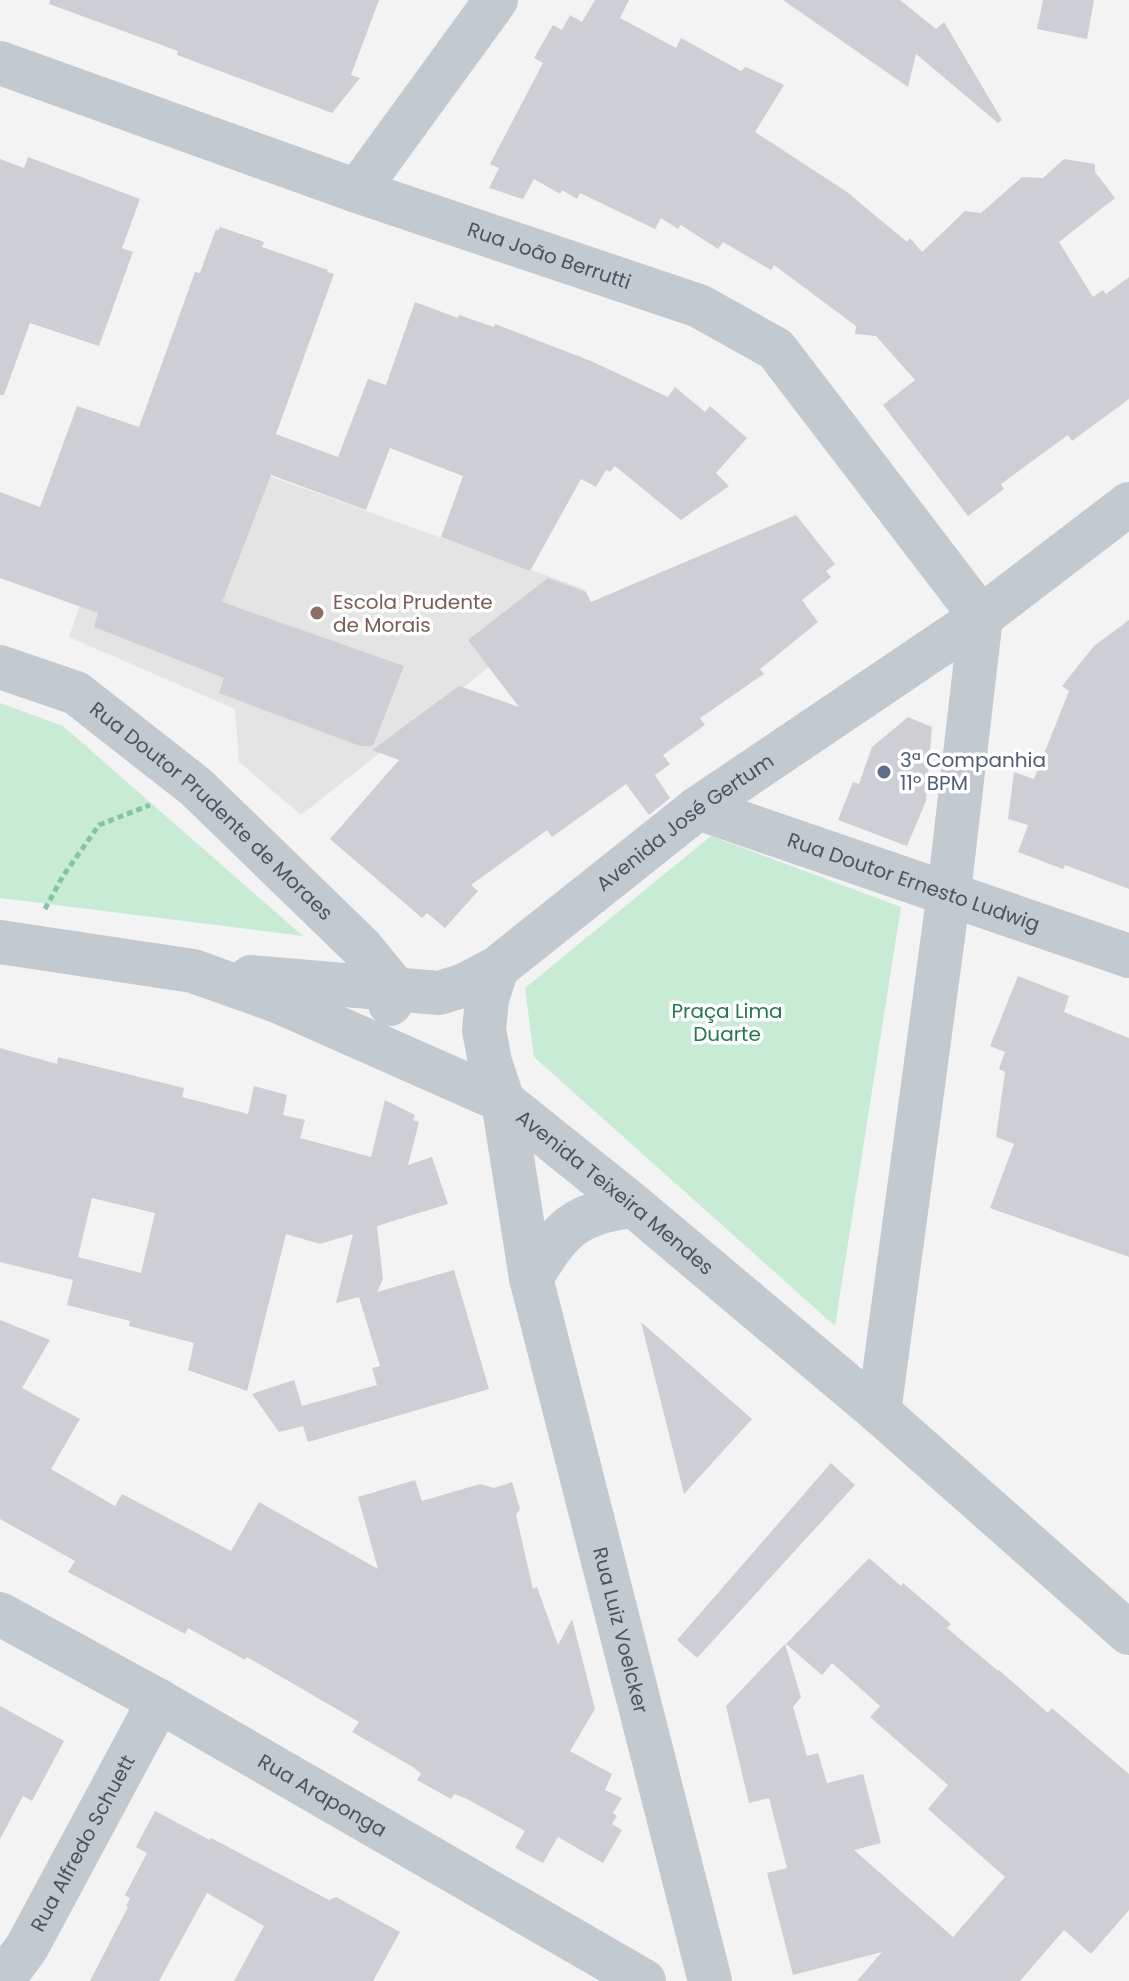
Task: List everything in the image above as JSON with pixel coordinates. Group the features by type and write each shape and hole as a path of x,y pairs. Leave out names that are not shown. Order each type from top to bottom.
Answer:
{"street":[{"path":"357,191 496,0"},
{"name":"Rua João Berrutti","path":"0,63 357,191 699,306 776,349 981,617"},
{"name":"Avenida José Gertum","path":"193,971 439,993 465,985 497,968 698,808 981,617 1129,504"},
{"path":"879,1412 949,892 981,617"},
{"name":"Rua Doutor Prudente de Moraes","path":"0,667 76,693 196,787 361,947 396,990"},
{"path":"904,668 930,674 954,690 969,717"},
{"name":"Rua Doutor Ernesto Ludwig","path":"698,808 1129,956"},
{"name":"Avenida Teixeira Mendes","path":"13,943 193,971 277,1001 503,1101 634,1206 879,1412 1129,1633"},
{"name":"Rua Luiz Voelcker","path":"497,968 487,999 484,1030 490,1062 503,1101 531,1278 710,1981"},
{"path":"277,1001 371,1017 384,1011 396,990"},
{"path":"531,1278 549,1249 573,1223 602,1210 634,1206"},
{"name":"Rua Araponga","path":"0,1614 159,1701 644,1981"},
{"name":"Rua Alfredo Schuett","path":"2,1981 27,1947 159,1701"}],"path":[{"path":"13,943 99,825 196,787"}],"shaded area":[{"name":"Escola Prudente de Morais","path":"141,430 587,590 301,815 239,762 235,709 69,637"}],"green space":[{"path":"0,703 63,726 303,936 0,898"},
{"name":"Praça Lima Duarte","path":"711,836 901,907 835,1326 534,1057 525,988"}],"building":[{"path":"50,0 379,0 351,75 360,78 332,113 177,55 178,51 49,4"},
{"path":"595,0 629,0 620,18 676,48 681,38 741,71 746,67 784,85 755,132 847,192 907,242 910,238 922,252 965,211 981,213 1022,177 1043,178 1064,159 1095,164 1095,172 1115,198 1059,242 1093,297 1103,290 1106,294 1129,277 1129,399 1072,441 1068,435 1001,484 1004,489 968,516 883,405 915,380 876,336 855,334 856,326 774,265 771,270 723,242 718,249 681,225 678,229 661,218 655,229 580,193 577,199 562,190 560,194 534,179 523,199 489,188 499,168 490,164 543,63 534,58 553,25 562,30 570,15 582,22"},
{"path":"783,0 900,0 936,29 944,22 1002,120 998,123 916,54 908,87"},
{"path":"1043,0 1094,0 1087,39 1037,29"},
{"path":"28,157 140,199 122,248 133,252 99,346 30,323 4,395 0,395 0,159 24,168"},
{"path":"220,227 264,242 262,247 334,274 276,434 338,457 368,379 386,385 415,302 458,318 459,315 494,327 495,324 591,361 668,397 675,387 705,412 710,406 747,438 716,473 729,486 681,520 615,466 610,472 606,470 596,487 581,479 530,571 441,537 463,476 390,448 366,510 271,475 222,602 404,666 373,746 360,746 219,693 224,678 94,627 98,613 0,578 0,492 40,507 77,406 139,427 195,272 200,273 216,229 218,231"},
{"path":"796,515 835,564 826,571 831,577 802,600 818,622 760,669 764,674 700,718 705,725 663,755 670,764 655,775 670,798 649,815 626,784 552,837 547,830 471,885 478,891 445,928 427,913 422,918 330,839 399,760 372,750 459,686 519,707 468,640 548,578 586,592 591,602"},
{"path":"1129,620 1129,889 1065,865 1063,869 1018,852 1028,825 1008,819 1014,772 1034,779 1069,691 1062,686 1094,646"},
{"path":"908,717 932,727 926,801 907,846 838,820 853,782 859,784 872,747"},
{"path":"1018,976 1069,996 1064,1012 1129,1038 1129,1257 990,1208 1014,1144 996,1137 1005,1072 999,1069 1005,1052 990,1046"},
{"path":"0,1048 57,1064 58,1057 184,1088 182,1097 248,1114 254,1086 287,1095 283,1115 305,1120 300,1138 371,1157 385,1100 415,1115 413,1120 419,1122 408,1165 432,1157 448,1204 377,1226 383,1279 377,1292 454,1270 489,1389 308,1442 303,1426 279,1432 252,1394 294,1380 302,1406 377,1385 372,1368 380,1366 359,1297 336,1303 353,1234 320,1244 286,1234 247,1391 188,1370 194,1343 129,1326 130,1321 67,1305 73,1280 0,1262","holes":["92,1198 155,1213 141,1273 78,1257 77,1261"]},
{"path":"0,1320 50,1340 22,1388 80,1419 51,1469 115,1506 122,1494 231,1551 259,1502 378,1569 358,1497 415,1480 422,1501 480,1484 494,1488 512,1482 520,1509 516,1515 533,1589 537,1587 558,1645 572,1619 595,1709 570,1751 612,1774 605,1790 622,1798 613,1813 617,1816 612,1824 622,1830 603,1863 558,1837 543,1863 515,1848 525,1831 467,1799 454,1794 451,1799 417,1780 421,1774 413,1767 352,1732 359,1722 247,1657 245,1660 188,1628 185,1634 68,1572 75,1561 0,1519"},
{"path":"641,1322 752,1419 684,1494"},
{"path":"831,1463 855,1485 697,1658 677,1640"},
{"path":"869,1558 951,1624 947,1628 1048,1713 1052,1708 1129,1774 1129,1910 1091,1954 1064,1930 1020,1981 857,1981 882,1952 793,1975 767,1873 787,1868 769,1798 749,1803 726,1706 785,1644 801,1697 793,1707 807,1756 818,1753 827,1783 863,1774 881,1843 854,1850 953,1937 1005,1877 928,1809 948,1785 870,1717 880,1706 832,1663 822,1675 786,1644"},
{"path":"0,1706 64,1741 32,1801 23,1796 0,1839"},
{"path":"155,1811 329,1900 336,1897 400,1932 373,1981 234,1981 264,1926 207,1893 159,1981 90,1981 128,1907 130,1898 125,1895 147,1853 136,1847"}],"place":[{"name":"Escola Prudente de Morais","path":"317,613"},
{"name":"3ª Companhia 11º BPM","path":"884,772"}]}
